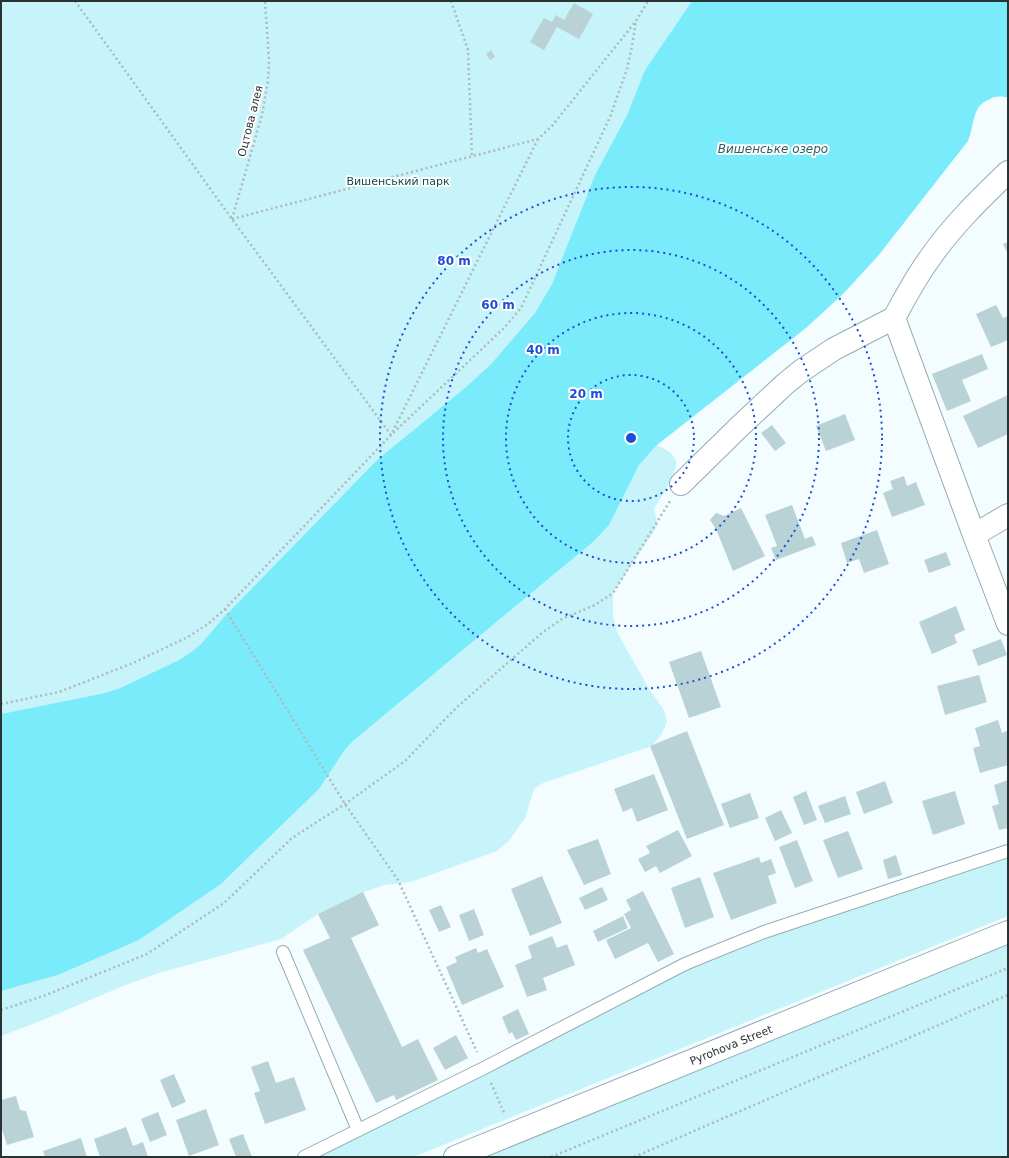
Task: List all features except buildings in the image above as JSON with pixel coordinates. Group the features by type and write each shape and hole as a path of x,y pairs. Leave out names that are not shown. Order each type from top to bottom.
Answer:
{"street":[{"path":"681,484 739,427 800,371 834,349 894,318 918,276 936,250 977,202 1008,172"},
{"path":"894,318 1008,624"},
{"path":"974,535 1008,515"},
{"name":"Pyrohova Street","path":"455,1157 1008,932"}],"lane":[{"path":"304,1157 484,1068 685,964 764,932 1008,851"},
{"path":"283,952 358,1130"}],"path":[{"path":"75,1 232,219 391,435"},
{"name":"Оцтова алея","path":"232,219 262,115 268,81 269,61 265,1"},
{"path":"451,1 468,50 472,156"},
{"path":"391,435 538,139 552,126 636,21 648,1"},
{"path":"1,704 60,692 133,662 188,637 208,624 225,609 391,435 504,328 521,308 610,117 627,69 636,21"},
{"path":"232,219 538,139"},
{"path":"1,1010 46,995 147,954 224,903 292,838 346,804 406,760 456,708 543,632 562,619 595,605 613,593 681,484"},
{"path":"225,609 346,804 398,880 506,1119"},
{"path":"551,1157 1008,968"},
{"path":"634,1157 1008,995"}],"green space":[{"name":"Вишенський парк","path":"1,1 692,1 645,70 627,115 595,175 552,284 535,313 491,364 466,387 377,460 224,617 201,644 190,653 179,660 120,688 105,693 1,714"},
{"path":"657,445 668,451 675,458 675,472 654,509 658,525 613,593 613,615 617,632 648,687 664,710 667,722 661,735 652,746 543,783 534,789 525,818 508,842 497,851 411,882 384,885 364,892 318,914 281,939 159,973 123,986 1,1036 1,991 58,975 139,940 221,884 319,789 344,751 353,741 593,542 628,486 639,465"},
{"path":"1008,851 1008,916 413,1157 304,1157 685,964"},
{"path":"1008,932 1008,1157 472,1157"}],"water":[{"name":"Вишенське озеро","path":"692,1 1008,1 1008,98 994,97 984,102 980,106 974,117 968,141 878,256 844,293 806,328 657,445 639,465 609,525 593,542 353,741 344,751 319,789 221,884 139,940 58,975 1,991 1,714 105,693 120,688 179,660 190,653 201,644 224,617 377,460 466,387 491,364 535,313 552,284 595,175 627,115 645,70"}]}
